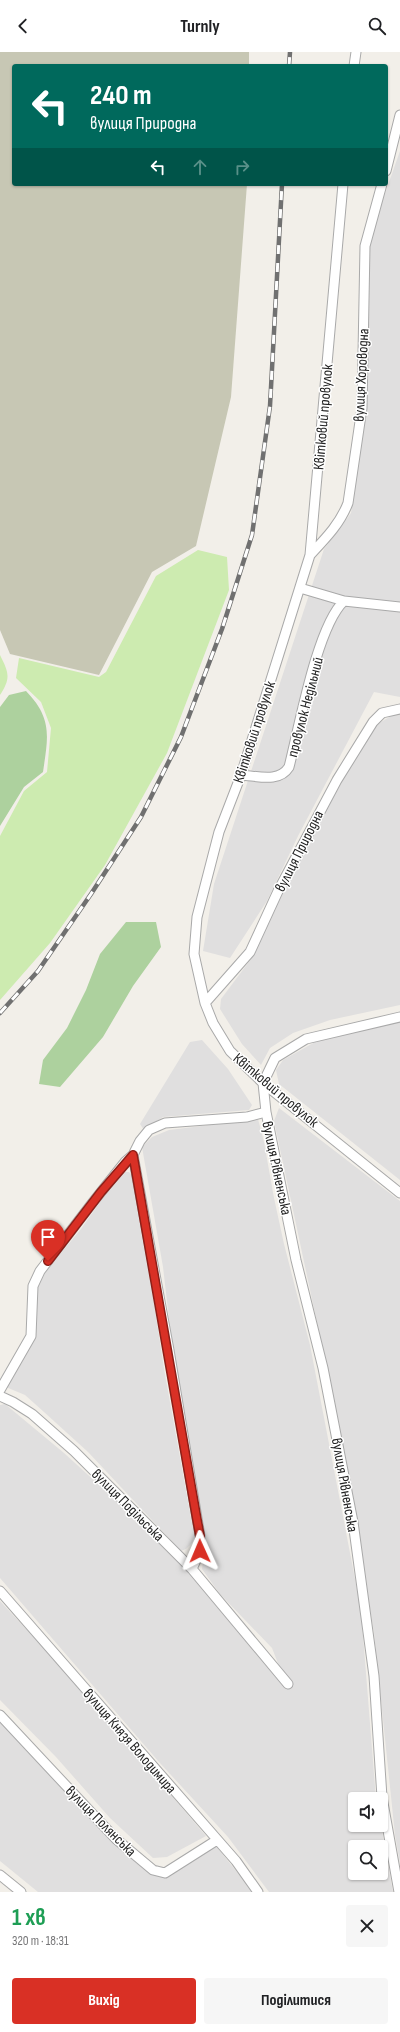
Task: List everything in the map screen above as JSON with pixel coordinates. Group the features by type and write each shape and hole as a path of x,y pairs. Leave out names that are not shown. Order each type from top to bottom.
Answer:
{"street":[{"path":"354,64 356,52"},
{"path":"388,163 400,115"},
{"name":"Квітковий провулок","path":"343,186 310,555 241,775 219,832 197,917 194,954 205,1003 213,1023 230,1051 263,1083 400,1193"},
{"name":"вулиця Хороводна","path":"310,555 343,517 348,503 362,408 366,246 381,186"},
{"path":"300,588 344,601 400,607"},
{"name":"провулок Недільний","path":"241,775 276,777 284,774 289,767 318,653 330,620 344,601"},
{"name":"вулиця Природна","path":"205,1003 250,952 279,889 337,780 373,722 382,713 400,709"},
{"path":"263,1083 275,1058 306,1039 400,1017"},
{"name":"вулиця Рівненська","path":"263,1083 266,1112 296,1260 323,1368 352,1522 374,1676 382,1798 399,1892"},
{"path":"0,1390 31,1336 33,1286 40,1271 98,1196 133,1155 140,1141 149,1130 165,1123 247,1117 266,1112"},
{"path":"133,1155 200,1536 200,1551 192,1569"},
{"name":"вулиця Подільська","path":"0,1396 32,1414 74,1451 192,1569 288,1684"},
{"name":"вулиця Князя Володимира","path":"0,1591 236,1861 258,1892"},
{"name":"вулиця Полянська","path":"0,1715 116,1839 153,1870 165,1873 217,1840"},
{"path":"0,1875 21,1892"}],"shaded area":[{"path":"0,52 249,52 249,64 12,64 12,186 247,186 231,397 196,546 152,572 99,675 10,654 0,630"},
{"path":"400,151 400,697 374,692 298,836 267,901 230,958 203,951 214,884 324,549 351,513 364,422 370,236"},
{"path":"400,715 400,1005 330,1020 293,1033 270,1048 261,1065 242,1044 220,1009 221,999 251,959 277,903 321,817 376,725 391,716"},
{"path":"400,1019 400,1180 279,1084 276,1070 283,1060 324,1037"},
{"path":"202,1040 228,1069 252,1105 249,1110 163,1117 144,1130 140,1124 190,1042"},
{"path":"279,1108 400,1201 400,1863 395,1835 374,1633 345,1454 274,1121"},
{"path":"258,1119 284,1244 310,1345 361,1610 375,1792 348,1792 348,1832 382,1832 384,1840 348,1840 348,1880 388,1880 388,1864 393,1892 269,1892 228,1837 159,1762 0,1578 0,1405 5,1404 64,1453 108,1493 202,1585 281,1671 272,1648 220,1594 202,1569 206,1540 196,1490 171,1336 163,1267 142,1147 152,1137 169,1130"},
{"path":"121,1172 129,1172 136,1181 164,1369 195,1540 186,1549 181,1551 88,1452 25,1395 1,1385 33,1335 36,1291 42,1276 81,1229"},
{"path":"0,1601 64,1670 206,1836 167,1857 153,1858 110,1818 56,1757 0,1700"},
{"path":"0,1716 66,1788 152,1867 170,1873 216,1846 253,1892 38,1892 0,1861"}],"green space":[{"path":"198,550 227,557 229,590 167,753 105,865 50,943 0,1000 0,836 24,791 47,772 51,728 41,702 16,678 19,658 99,677 106,672 156,576"},
{"path":"0,655 8,675 4,689 0,695"},
{"path":"26,691 35,701 45,720 47,738 43,772 24,787 0,826 0,707 9,695"},
{"path":"126,922 156,922 161,947 133,986 103,1037 60,1087 39,1084 43,1060 67,1028 86,990 100,954"}],"railway":[{"path":"289,64 290,52"},
{"path":"0,1013 38,971 91,894 141,817 181,737 222,629 252,535 270,406 282,186"}],"route":[{"path":"48,1261 125,1162 133,1155 169,1350 200,1536 200,1551"}]}
